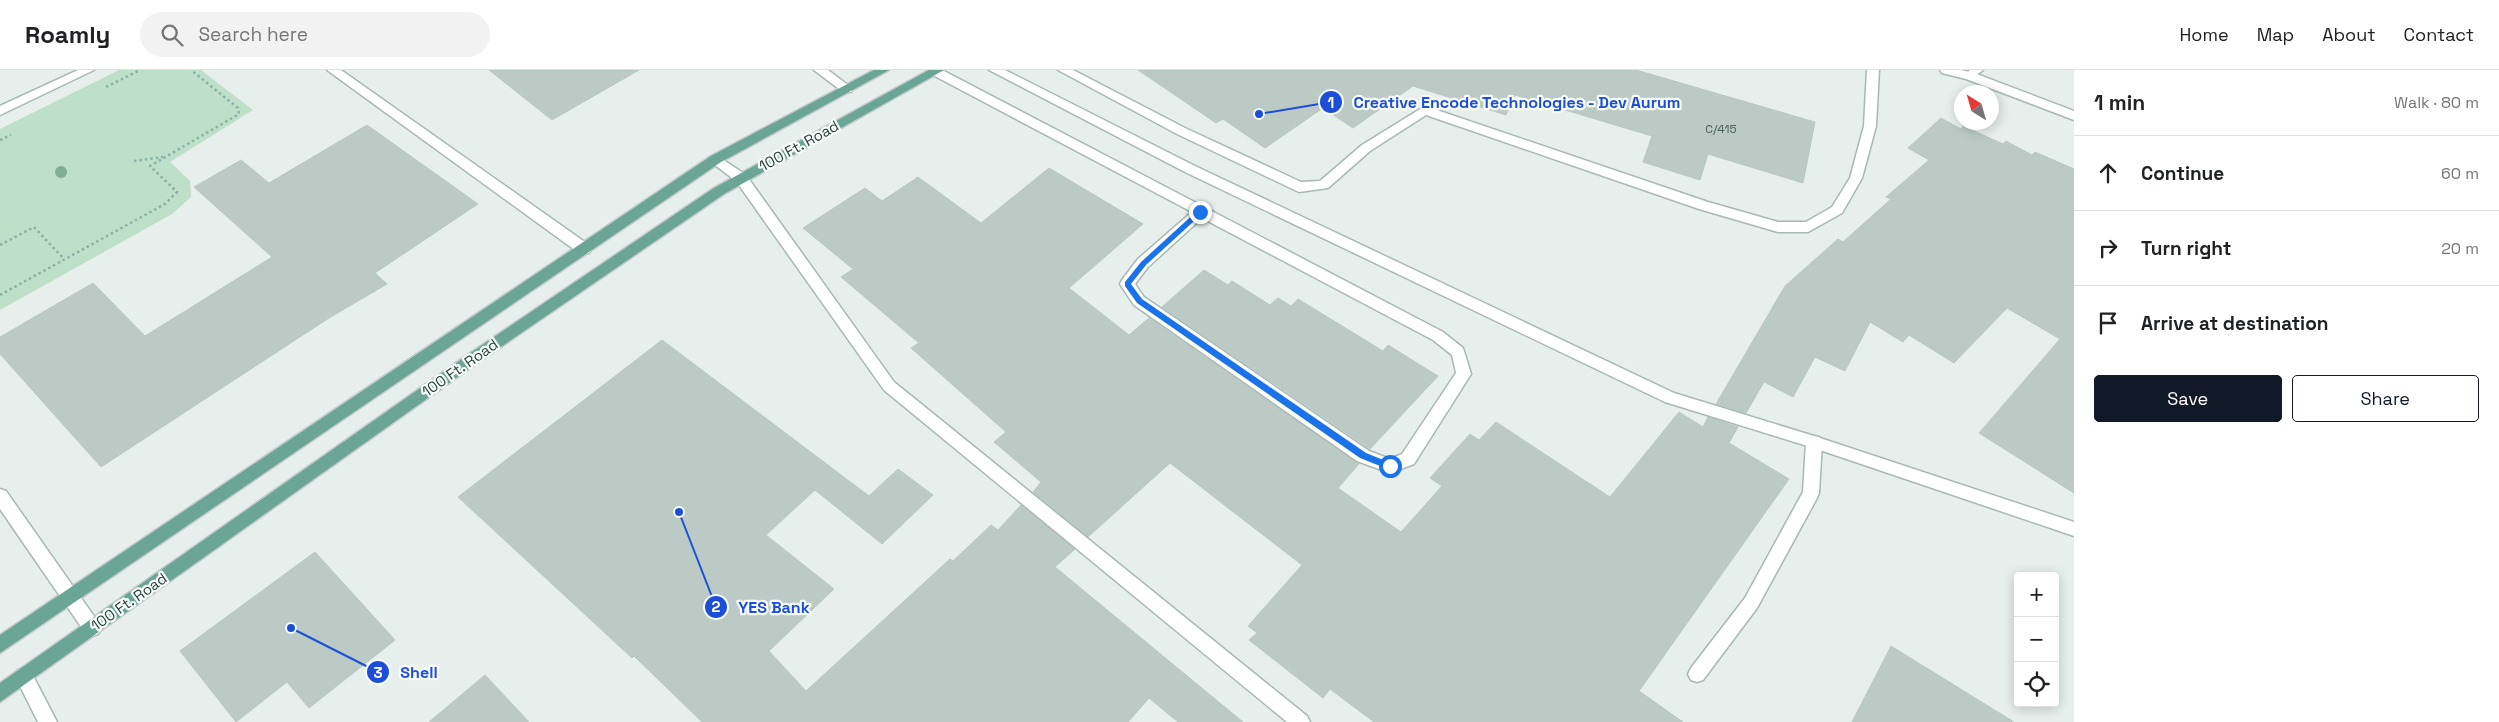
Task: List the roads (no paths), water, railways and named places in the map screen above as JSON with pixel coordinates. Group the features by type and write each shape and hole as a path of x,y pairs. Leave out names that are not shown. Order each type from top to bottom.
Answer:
{"main road":[{"name":"100 Ft. Road","path":"0,645 716,159 882,70"},
{"name":"100 Ft. Road","path":"0,693 468,362 719,191 936,71"}],"street":[{"path":"0,111 88,70"},
{"path":"333,70 584,248"},
{"path":"820,70 847,89"},
{"path":"995,70 1190,169 1670,398 1814,442 2074,529"},
{"path":"1064,70 1190,135 1299,187 1323,185 1366,148 1425,110 1704,206 1778,227 1808,227 1836,210 1856,178 1870,126 1873,70"},
{"path":"1946,70 1974,73 2074,116"},
{"path":"936,71 1438,336 1458,352 1464,374 1408,459 1390,466 1363,456 1139,301 1127,284 1143,264 1200,212"},
{"path":"716,159 741,178 889,386 1301,722"},
{"path":"1697,674 1751,603 1811,493 1814,442"},
{"path":"0,496 92,628"},
{"path":"24,676 48,722"}],"place":[{"name":"Creative Encode Technologies - Dev Aurum","path":"1259,114"},
{"name":"YES Bank","path":"679,512"},
{"name":"Shell","path":"291,628"}]}
